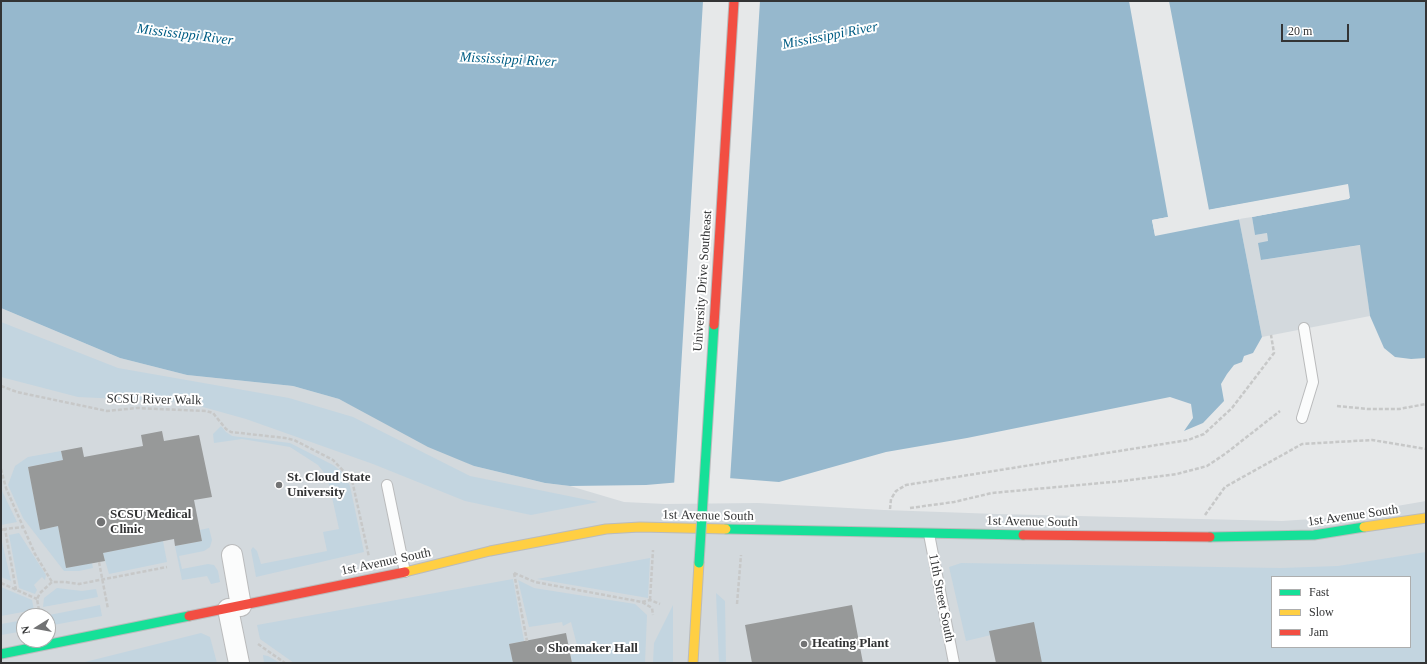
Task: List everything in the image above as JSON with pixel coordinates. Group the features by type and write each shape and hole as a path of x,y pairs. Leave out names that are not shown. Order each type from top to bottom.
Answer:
{"street":[{"name":"University Drive Southeast","path":"697,616 734,1"},
{"name":"1st Avenue South","path":"1,654 235,608 574,534 606,529 640,527 1188,538 1314,535 1426,518"},
{"path":"232,555 239,663"},
{"path":"697,616 703,655"},
{"path":"693,663 697,616"}],"lane":[{"path":"1302,418 1313,382 1304,328"},
{"path":"387,485 405,572"},
{"name":"11th Street South","path":"929,534 954,663"}],"path":[{"path":"890,510 891,499 896,491 906,485 1188,440 1204,434 1232,408 1274,353 1271,335"},
{"name":"SCSU River Walk","path":"1,386 17,392 107,411 137,408 206,411 214,413 226,429 232,432 294,440 333,460 352,480 369,557"},
{"path":"1336,406 1399,409 1426,404"},
{"path":"908,508 954,502 992,493 1123,481 1177,474 1207,466 1225,454 1280,411"},
{"path":"1188,538 1225,487 1302,444 1372,440 1426,449"},
{"path":"1,469 6,488 35,554 52,582"},
{"path":"1,530 23,527"},
{"path":"5,529 16,590"},
{"path":"650,600 654,546"},
{"path":"737,604 741,555"},
{"path":"99,562 109,614"},
{"path":"39,608 37,599 40,593 52,582 79,584 167,567"},
{"path":"527,640 514,573 535,582 642,602 652,608 654,615"},
{"path":"1,583 37,599"},
{"path":"642,602 650,600 660,604"},
{"path":"256,643 285,663"}],"shaded area":[{"path":"1252,217 1255,235 1267,233 1268,241 1261,260 1361,245 1370,316 1262,337 1239,219"},
{"name":"St. Cloud State University","path":"1,308 120,358 187,375 293,386 339,399 474,466 545,483 570,486 624,502 665,504 758,503 997,514 1282,521 1327,518 1426,501 1426,663 1,663"},
{"path":"1,322 118,368 289,398 353,417 470,476 598,502 531,515 465,501 373,464 246,419 185,402 78,397 1,377"},
{"path":"221,426 232,436 290,443 333,465 342,472 350,486 364,552 256,577 251,550 253,547 257,551 261,564 327,551 323,532 339,529 330,488 326,475 318,465 290,447 242,439 214,443 213,434"},
{"path":"61,451 63,460 28,467 40,530 58,526 66,568 92,563 93,568 79,571 64,571 23,518 8,485 15,466 28,457"},
{"path":"1,488 3,493 17,522 1,525"},
{"path":"209,528 212,540 210,547 204,551 179,556 182,569 208,564 214,565 218,571 220,582 211,584 207,576 182,580 175,546 202,541 200,530"},
{"path":"19,533 46,575 45,580 42,577 34,585 37,590 35,594 19,588 9,535"},
{"path":"1,537 11,581 1,577"},
{"path":"163,541 167,562 109,574 103,553"},
{"path":"1426,552 1426,663 1042,663 1033,625 966,641 949,567 961,563 1281,568 1338,566"},
{"path":"650,558 648,598 537,579"},
{"path":"513,579 524,641 509,644 513,663 294,663 260,639 257,625"},
{"path":"518,580 534,588 635,604 647,615 645,663 572,663 571,655 579,653 571,622 563,626 562,622 529,627"},
{"path":"1,587 32,600 34,608 16,608 16,613 1,616"},
{"path":"57,588 82,591 96,589 98,597 43,607 44,598"},
{"path":"716,593 725,601 726,663 719,663"},
{"path":"100,605 102,616 56,625 56,614"},
{"path":"673,605 673,663 653,663 654,643"},
{"path":"16,621 16,632 1,635 1,624"},
{"path":"201,633 210,637 217,663 81,663"},
{"path":"263,655 268,656 280,663 264,663"}],"water":[{"name":"Mississippi River","path":"1,1 1129,1 1168,217 1152,220 1155,235 1239,219 1262,337 1253,353 1244,356 1242,362 1234,365 1221,384 1224,401 1203,423 1184,431 1193,418 1191,404 1170,397 967,438 886,452 779,482 728,478 646,485 570,486 545,483 474,466 428,447 339,399 293,386 187,375 120,358 1,308"},
{"path":"1169,1 1426,1 1426,358 1411,359 1395,357 1384,348 1370,316 1360,245 1261,260 1258,243 1268,241 1267,233 1255,235 1252,217 1349,199 1348,185 1209,210"}],"pier":[{"path":"703,1 760,1 730,481 674,486"},
{"path":"1348,184 1350,198 1252,217 1250,217 1252,215 1347,197 1346,187 1210,212 1207,210"},
{"path":"1170,217 1168,219 1154,222 1156,233 1239,217 1241,219 1155,236 1152,220"}],"building":[{"path":"162,431 164,441 199,435 212,497 194,500 202,541 175,546 174,539 103,553 105,561 66,568 58,526 40,530 28,467 63,460 61,451 82,447 84,457 143,446 141,435"},
{"name":"Heating Plant","path":"852,605 863,663 752,663 745,625"},
{"path":"1034,622 1042,663 996,663 989,631"},
{"name":"Shoemaker Hall","path":"566,633 572,663 513,663 509,644"}],"traffic: fast":[{"path":"699,563 714,325"},
{"path":"1210,537 1314,535 1364,527"},
{"path":"726,529 1023,535"},
{"path":"1,654 189,616"}],"traffic: slow":[{"path":"1364,527 1426,518"},
{"path":"405,572 490,551 606,529 640,527 726,529"},
{"path":"693,663 699,563"}],"traffic: jam":[{"path":"714,325 734,1"},
{"path":"1023,535 1210,537"},
{"path":"189,616 405,572"}],"place":[{"name":"St. Cloud State University","path":"279,485"},
{"name":"SCSU Medical Clinic","path":"101,522"},
{"name":"Heating Plant","path":"804,644"},
{"name":"Shoemaker Hall","path":"540,649"}]}
